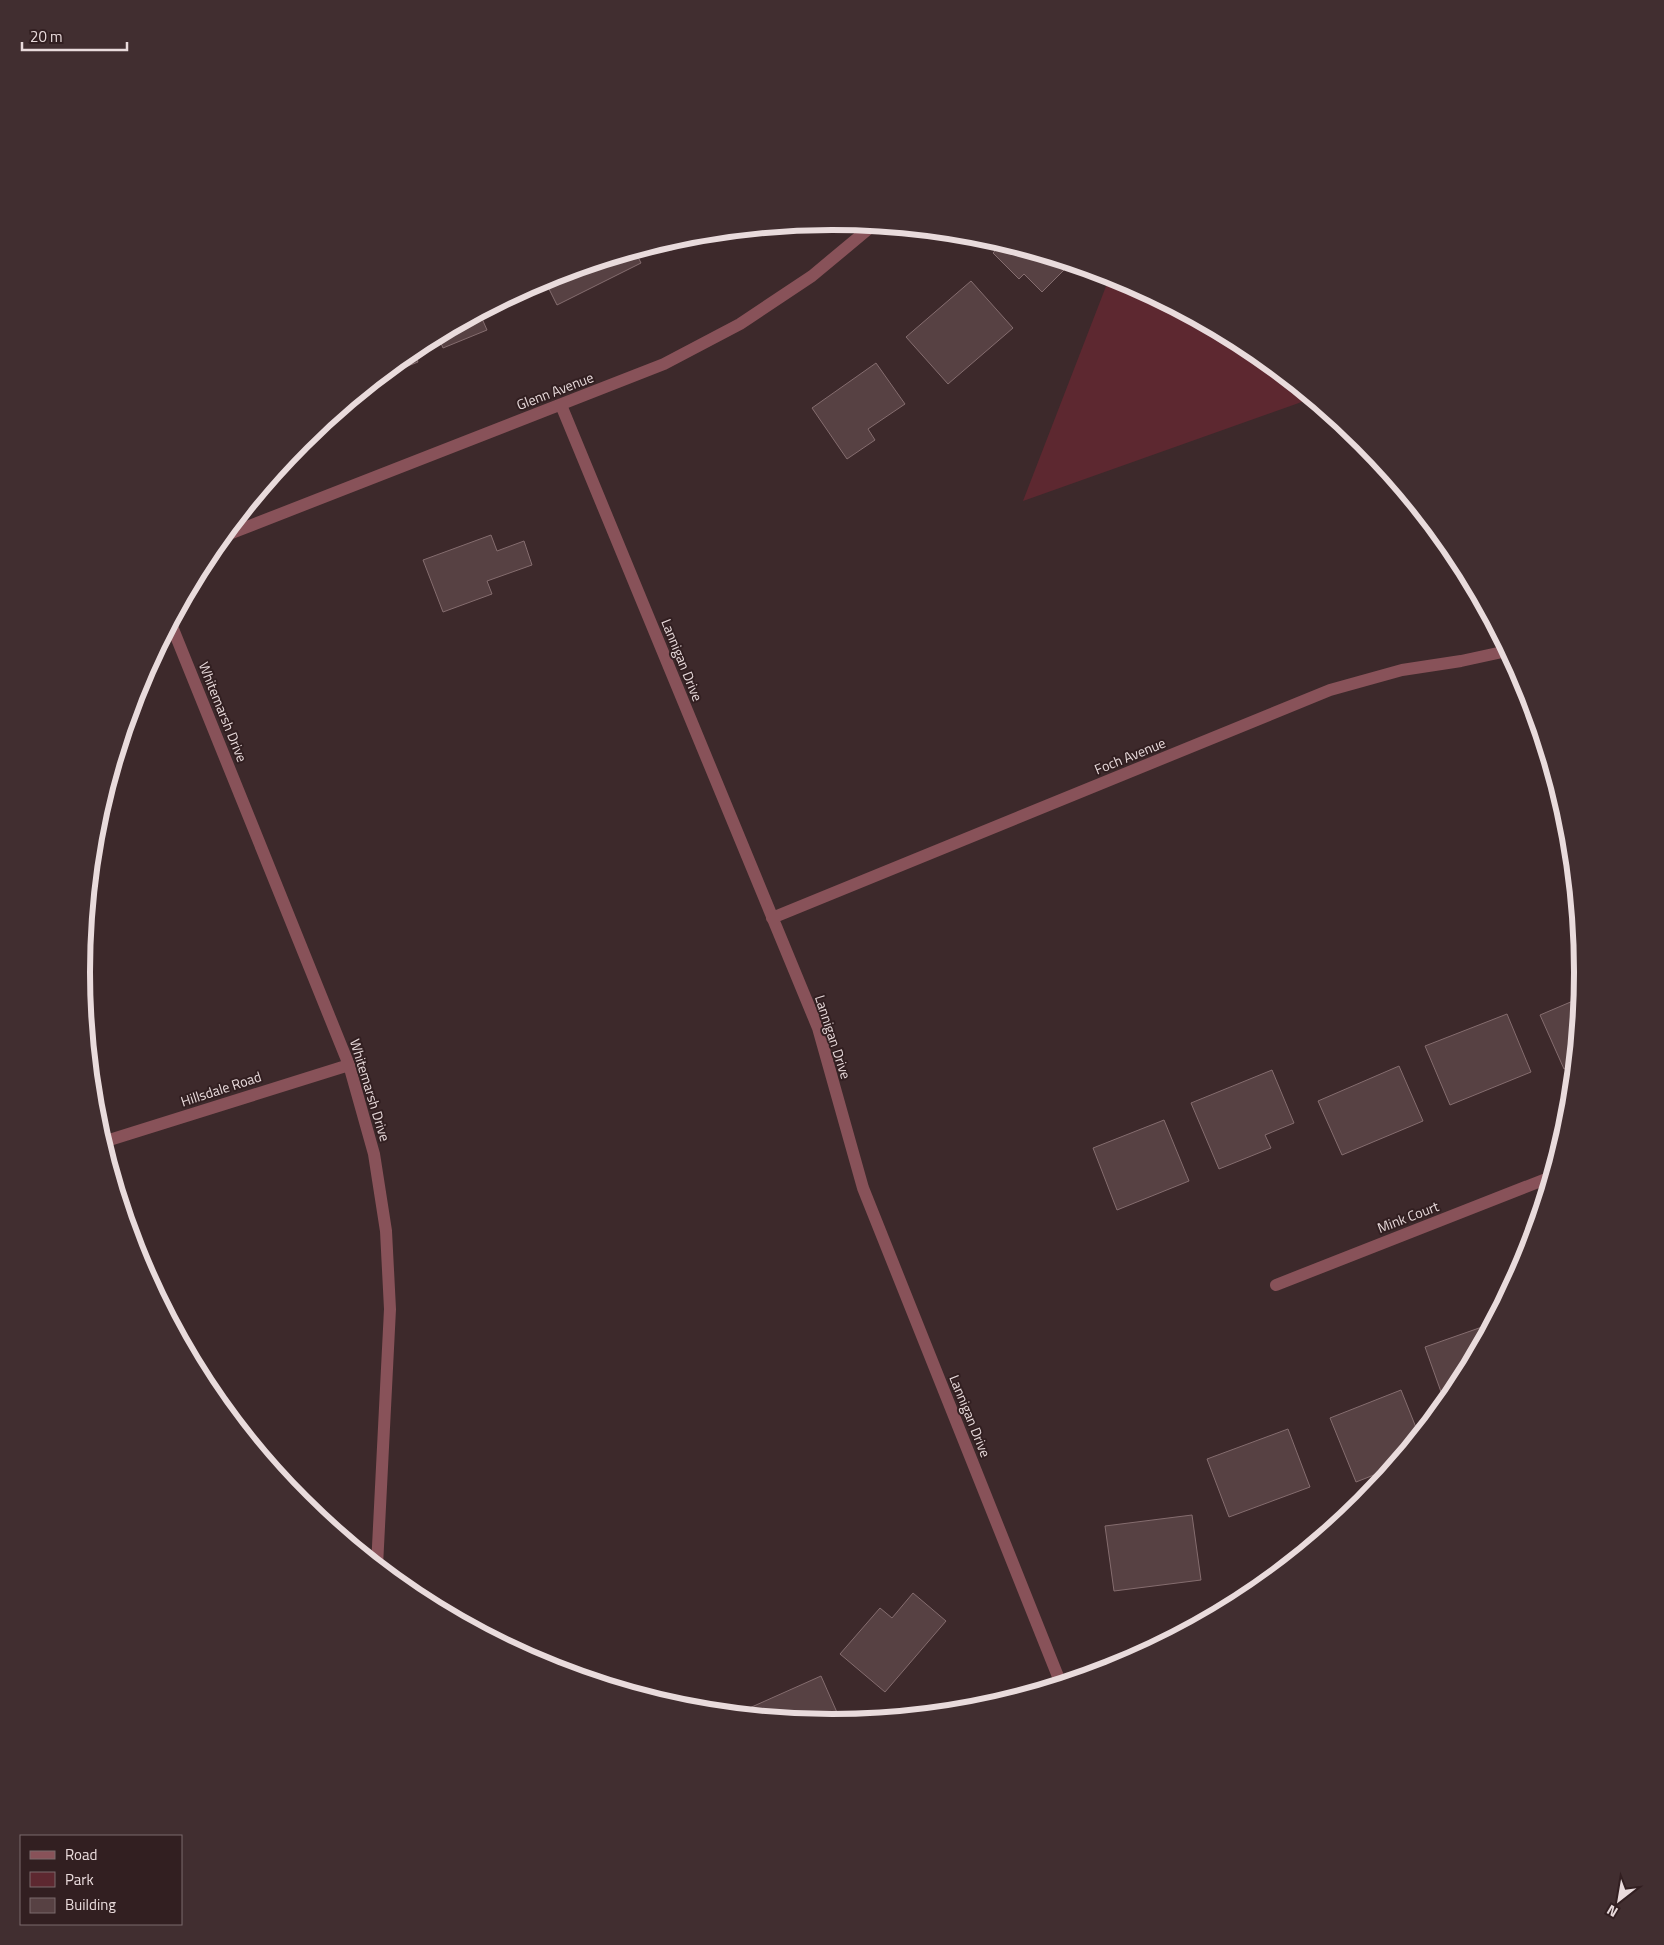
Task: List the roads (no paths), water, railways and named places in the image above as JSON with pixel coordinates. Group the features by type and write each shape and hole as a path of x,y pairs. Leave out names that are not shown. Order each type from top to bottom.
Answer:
{"street":[{"name":"Glenn Avenue","path":"235,532 664,364 740,324 812,276 866,231"},
{"name":"Lannigan Drive","path":"561,405 818,1028 863,1188 1059,1679"},
{"name":"Whitemarsh Drive","path":"174,631 349,1065 374,1154 386,1231 390,1309 377,1559"},
{"name":"Foch Avenue","path":"772,918 1330,690 1402,670 1461,661 1501,652"},
{"name":"Hillsdale Road","path":"109,1140 349,1065"},
{"name":"Mink Court","path":"1276,1285 1545,1180"}]}
